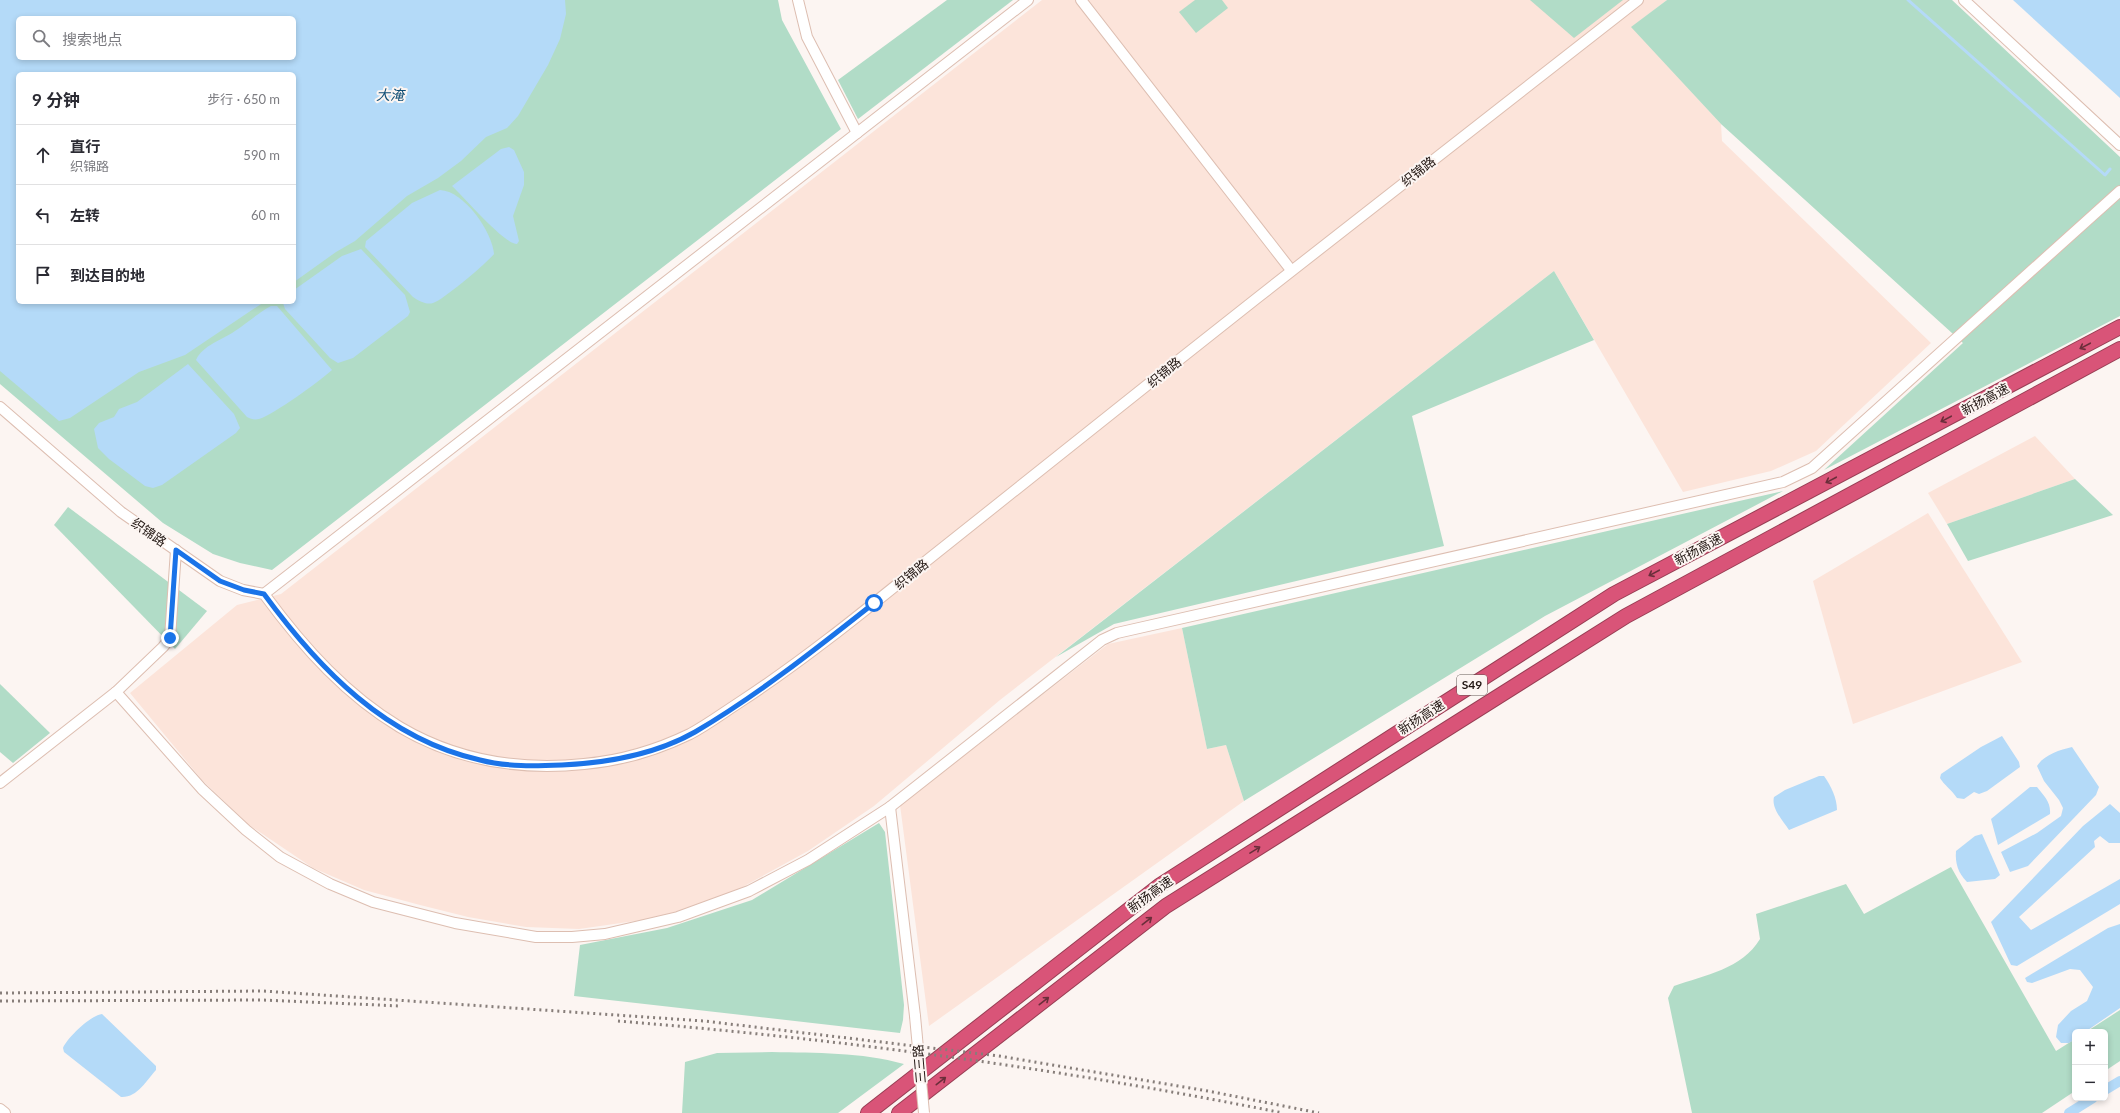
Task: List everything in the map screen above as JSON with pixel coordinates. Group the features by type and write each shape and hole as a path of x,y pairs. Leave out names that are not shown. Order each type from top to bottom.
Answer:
{"highway":[{"name":"新扬高速","path":"868,1113 1159,886 1614,594 2120,327"},
{"name":"新扬高速","path":"899,1113 1166,906 1626,616 2120,349"}],"street":[{"path":"798,0 808,37 857,133"},
{"path":"264,594 1028,0"},
{"path":"1081,0 1292,270"},
{"name":"织锦路","path":"0,407 121,512 220,581 244,590 264,594 289,628 323,667 354,695 395,726 432,745 480,760 527,766 584,764 636,755 694,732 775,680 1292,270 1638,0"},
{"path":"1964,0 2120,144"},
{"path":"116,692 202,789 246,830 280,857 330,884 373,902 455,923 536,937 572,937 605,934 678,917 749,891 808,860 890,807 1102,640 1117,633 1783,482 1803,472 1818,462 2120,191"},
{"path":"0,782 116,692 163,647 170,638 176,550"},
{"name":"三三路","path":"890,807 915,1016 924,1113"},
{"path":"0,1110 5,1113"}],"shaded area":[{"path":"1042,0 1667,0 1632,27 1721,124 1722,141 1931,343 1816,451 1771,471 1683,492 1554,271 1000,700 874,806 808,851 739,889 688,909 642,920 579,929 526,927 468,917 420,905 364,890 313,868 249,825 202,780 130,693 237,605 281,594"},
{"path":"2035,436 2075,479 1947,524 1928,493"},
{"path":"1928,513 2022,662 1853,724 1813,581"},
{"path":"1182,628 1207,749 1226,745 1244,801 929,1026 900,805 1108,644"}],"green space":[{"path":"0,0 778,0 782,20 841,129 272,570 240,563 213,554 163,523 0,384"},
{"path":"947,0 1013,0 858,119 838,80"},
{"path":"1195,0 1222,0 1228,8 1196,33 1179,12"},
{"path":"1530,0 1623,0 1574,38"},
{"path":"1667,0 1952,0 2120,157 2120,316 1824,470 1963,343 1721,124 1631,27"},
{"path":"1554,271 1594,340 1412,416 1444,546 1114,624 1056,657"},
{"path":"2075,479 2113,515 1968,561 1947,524"},
{"path":"1783,491 1545,616 1244,801 1226,745 1207,749 1182,628"},
{"path":"68,507 207,611 175,649 54,525"},
{"path":"0,684 50,733 13,763 0,752"},
{"path":"879,823 885,832 904,1005 900,1033 574,996 580,945 667,928 752,900"},
{"path":"1951,867 2056,1051 2072,1041 2072,1093 2042,1113 1692,1113 1668,998 1674,986 1722,970 1743,957 1760,939 1756,914 1846,884 1864,914"},
{"path":"2120,1010 2120,1061 2108,1069 2108,1029 2091,1029"},
{"path":"772,1052 855,1055 904,1064 838,1113 682,1113 685,1062 717,1053"}],"water":[{"name":"大淹","path":"0,0 565,0 566,14 560,39 548,65 518,116 507,128 486,137 461,161 438,178 407,196 355,241 336,252 296,281 296,72 16,72 16,304 261,304 185,355 139,372 70,418 59,421 0,371"},
{"path":"2013,0 2120,0 2120,98"},
{"path":"509,147 514,150 524,172 524,185 513,216 519,241 517,244 511,242 494,229 452,186 501,149"},
{"path":"440,190 449,192 458,197 475,214 488,234 494,254 455,289 433,303 425,303 413,297 365,247 366,241 412,203"},
{"path":"361,249 405,295 410,312 408,316 353,358 338,363 330,358 285,309 283,304 296,304 296,289 342,256"},
{"path":"271,306 277,306 332,370 285,405 266,416 259,419 253,419 247,417 196,360 203,350 235,331"},
{"path":"188,364 234,414 240,428 236,433 162,485 153,488 145,486 109,459 98,448 94,429 99,423 114,417 119,409 137,402"},
{"path":"2002,736 2019,762 2020,767 1987,791 1979,794 1974,792 1964,799 1957,798 1940,778 1941,774 1981,747"},
{"path":"2072,747 2099,787 2096,795 2028,866 2010,872 2001,852 2037,833 2061,816 2063,808 2059,800 2044,781 2037,766 2048,756 2057,751"},
{"path":"1819,776 1824,776 1831,788 1835,797 1837,810 1789,830 1774,806 1774,797 1785,790"},
{"path":"2030,787 2037,787 2044,796 2049,806 2050,814 1998,845 1991,819"},
{"path":"2110,804 2120,813 2120,843 2109,843 2100,836 2094,841 2095,847 2019,917 2031,930 2120,879 2120,904 2017,966 2011,965 1991,922 2083,826"},
{"path":"1982,834 2000,875 1995,879 1967,882 1961,875 1958,868 1956,851 1975,836"},
{"path":"2120,924 2120,1008 2089,1029 2072,1029 2072,1041 2069,1043 2061,1043 2056,1037 2058,1025 2071,1011 2087,1001 2093,987 2080,970 2070,969 2032,983 2027,982 2025,978 2108,928"},
{"path":"102,1014 156,1066 156,1070 141,1088 127,1097 121,1097 64,1052 63,1048 65,1044 74,1033 92,1018"}],"waterway":[{"path":"1908,0 2105,175 2110,169"},
{"path":"2108,1088 2120,1081"},
{"path":"2069,1113 2088,1101"}],"railway":[{"path":"0,993 263,991 704,1021 999,1056 1208,1091 1319,1113"},
{"path":"0,1001 263,1000 400,1006"},
{"path":"618,1021 702,1028 868,1046 952,1057 1118,1083 1283,1113"}],"route":[{"path":"170,638 176,550 220,581 244,590 264,594 289,628 323,667 354,695 395,726 406,732 432,745 480,760 527,766 584,764 636,755 694,732 775,680 874,603"}]}
